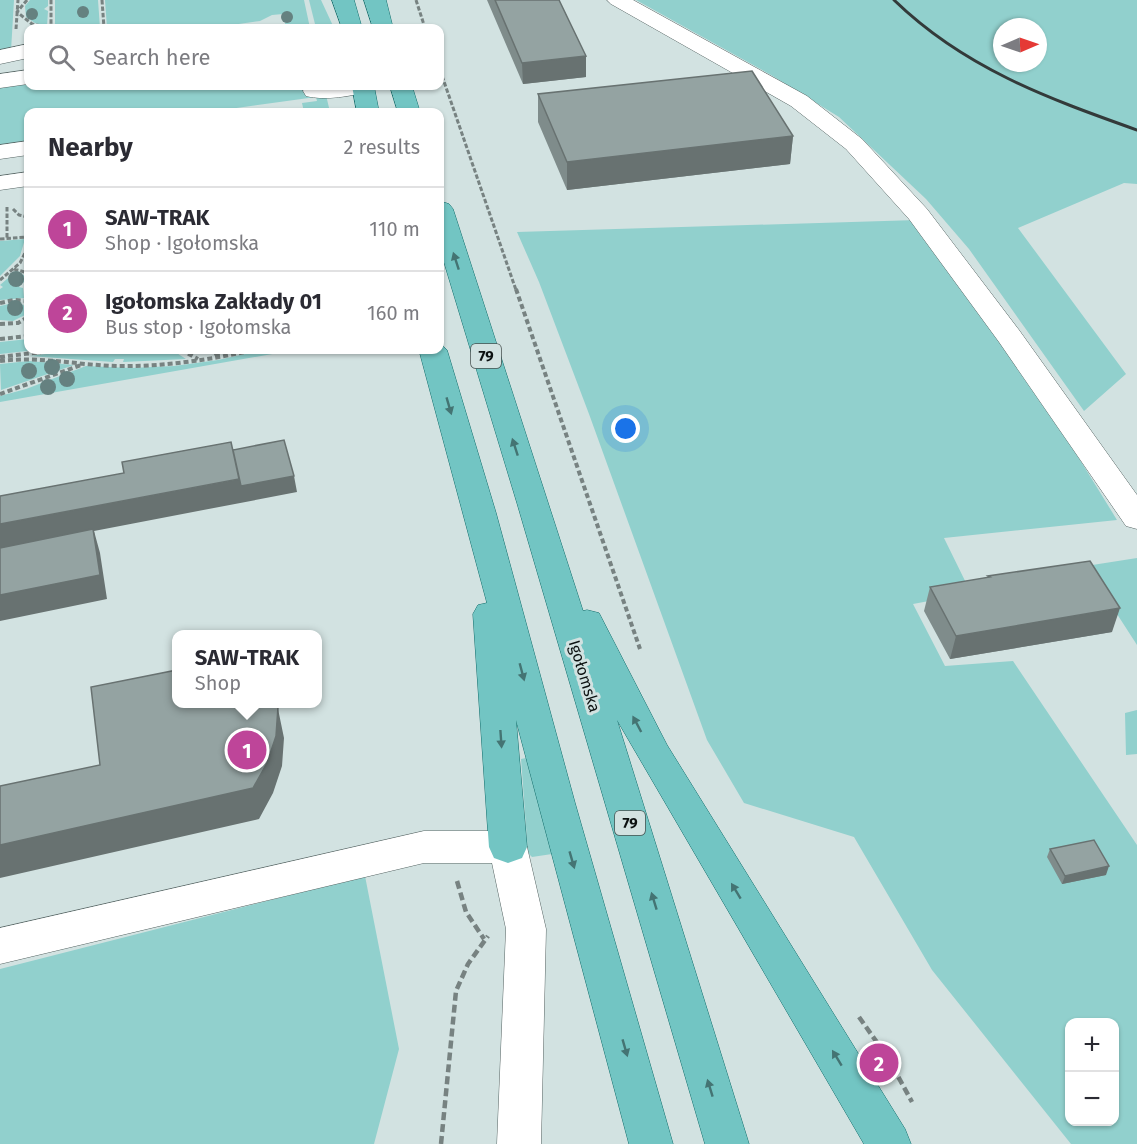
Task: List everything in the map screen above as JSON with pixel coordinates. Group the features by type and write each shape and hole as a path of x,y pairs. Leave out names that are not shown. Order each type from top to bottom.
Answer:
{"main road":[{"path":"343,0 351,24"},
{"path":"375,0 382,24"},
{"path":"364,90 367,108"},
{"path":"402,90 408,108"},
{"name":"Igołomska","path":"444,222 533,503 727,1144"},
{"path":"434,354 480,513 556,803 651,1144"},
{"path":"533,503 604,659 654,755 889,1144"},
{"path":"480,513 498,696 508,847"}],"street":[{"path":"618,0 799,101 854,144 918,214 1009,336 1137,518"},
{"path":"0,57 24,52"},
{"path":"0,81 24,78"},
{"path":"314,91 324,90"},
{"path":"0,152 24,149"},
{"path":"4,192 24,181"},
{"path":"0,946 424,847 508,847 526,929 519,1144"}],"path":[{"path":"16,31 18,0"},
{"path":"17,12 27,0"},
{"path":"51,0 51,24"},
{"path":"102,0 104,24"},
{"path":"416,0 424,24"},
{"path":"17,12 33,24"},
{"path":"444,82 643,658"},
{"path":"4,192 7,239"},
{"path":"13,209 24,216"},
{"path":"0,240 24,237"},
{"path":"0,280 24,258"},
{"path":"13,269 24,272"},
{"path":"0,303 24,299"},
{"path":"18,324 24,319"},
{"path":"0,326 24,323"},
{"path":"0,339 24,336"},
{"path":"0,359 32,354"},
{"path":"186,354 202,359"},
{"path":"212,358 218,354"},
{"path":"5,358 85,364 160,364 233,354"},
{"path":"0,394 85,364"},
{"path":"457,872 461,901 476,930 484,939"},
{"path":"441,1144 456,991 468,964 484,939 496,931 526,929"},
{"path":"858,1016 902,1078 913,1106"}],"shaded area":[{"path":"0,0 14,0 11,51 0,53"},
{"path":"30,0 48,0 48,6 44,9 48,11 47,24 35,23 26,17 25,6"},
{"path":"55,0 98,0 100,24 55,24"},
{"path":"105,0 304,0 309,24 285,24 283,14 239,24 107,24"},
{"path":"309,0 321,0 332,24 315,24"},
{"path":"636,0 1137,0 1137,184 1124,183 1018,228 1126,374 1084,411 969,249 926,199 839,117 771,75"},
{"path":"24,84 24,90 313,90 315,96 326,95 329,108 303,108 302,103 317,101 316,97 237,108 24,108 24,142 0,145 0,87"},
{"path":"917,220 1069,442 1117,520 944,538 971,593 913,604 945,666 1013,661 1137,845 1137,1144 1071,1144 932,970 854,837 744,803 707,740 539,282 517,232"},
{"path":"24,239 20,256 0,276 0,241"},
{"path":"14,273 24,275 24,283 21,282 19,287 23,288 24,298 0,300 0,289 3,287 0,285"},
{"path":"18,302 24,306 24,316 13,321 0,320 0,306"},
{"path":"24,339 24,351 0,354 0,342"},
{"path":"178,354 186,359 123,362 124,359 115,359 113,362 29,356"},
{"path":"245,354 272,354 0,402 0,396 26,389 86,366 131,368 174,366"},
{"path":"29,361 74,365 1,390 0,364"},
{"path":"1137,558 1137,645 1086,566"},
{"path":"1137,710 1137,754 1126,755 1125,713"},
{"path":"526,758 552,854 532,857 528,853 521,759"},
{"path":"365,876 399,1049 374,1144 0,1144 0,969"}],"building":[{"path":"495,0 559,0 586,56 522,63"},
{"path":"752,71 793,136 567,162 538,94"},
{"path":"284,440 294,476 241,486 233,450"},
{"path":"231,442 239,479 0,524 0,496 124,473 122,462"},
{"path":"93,529 100,575 0,595 0,548"},
{"path":"1090,561 1120,608 956,636 930,587 990,577 988,576"},
{"path":"172,671 172,708 278,708 276,736 267,763 253,788 0,845 0,786 100,765 91,687"},
{"path":"1094,840 1109,866 1065,876 1050,849"}],"railway":[{"path":"894,0 921,24 978,63 1039,93 1137,130"}],"place":[{"name":"SAW-TRAK","path":"247,750"},
{"name":"Igołomska Zakłady 01","path":"879,1063"}]}
